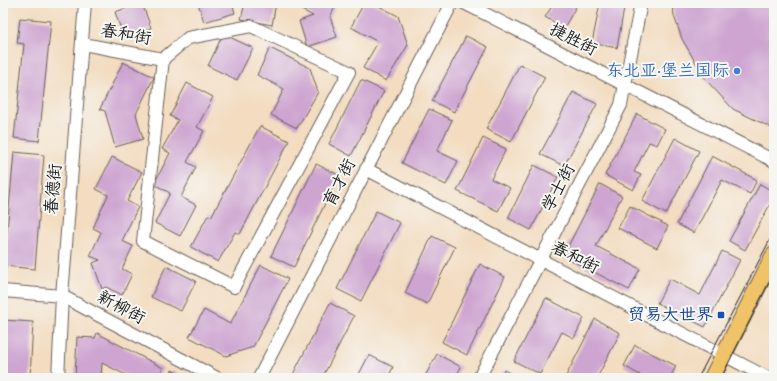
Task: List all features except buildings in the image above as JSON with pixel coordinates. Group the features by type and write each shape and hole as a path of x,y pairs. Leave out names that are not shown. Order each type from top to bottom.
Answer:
{"main road":[{"path":"712,378 774,255"}],"street":[{"name":"春德街","path":"58,378 62,296 83,44 85,3"},
{"name":"育才街","path":"259,378 452,3"},
{"name":"捷胜街","path":"464,3 774,161"},
{"name":"学士街","path":"479,378 621,105 642,3"},
{"path":"251,26 349,72 234,286 143,241 164,59 188,38 251,26"},
{"name":"春和街","path":"83,44 164,59"},
{"name":"春和街","path":"366,169 768,378"},
{"name":"新柳街","path":"3,291 62,296 217,378"}],"tram line":[{"path":"698,378 774,232"},
{"path":"721,378 774,272"}],"place":[{"name":"东北亚·堡兰国际","path":"737,71"},
{"name":"贸易大世界","path":"721,315"}]}
